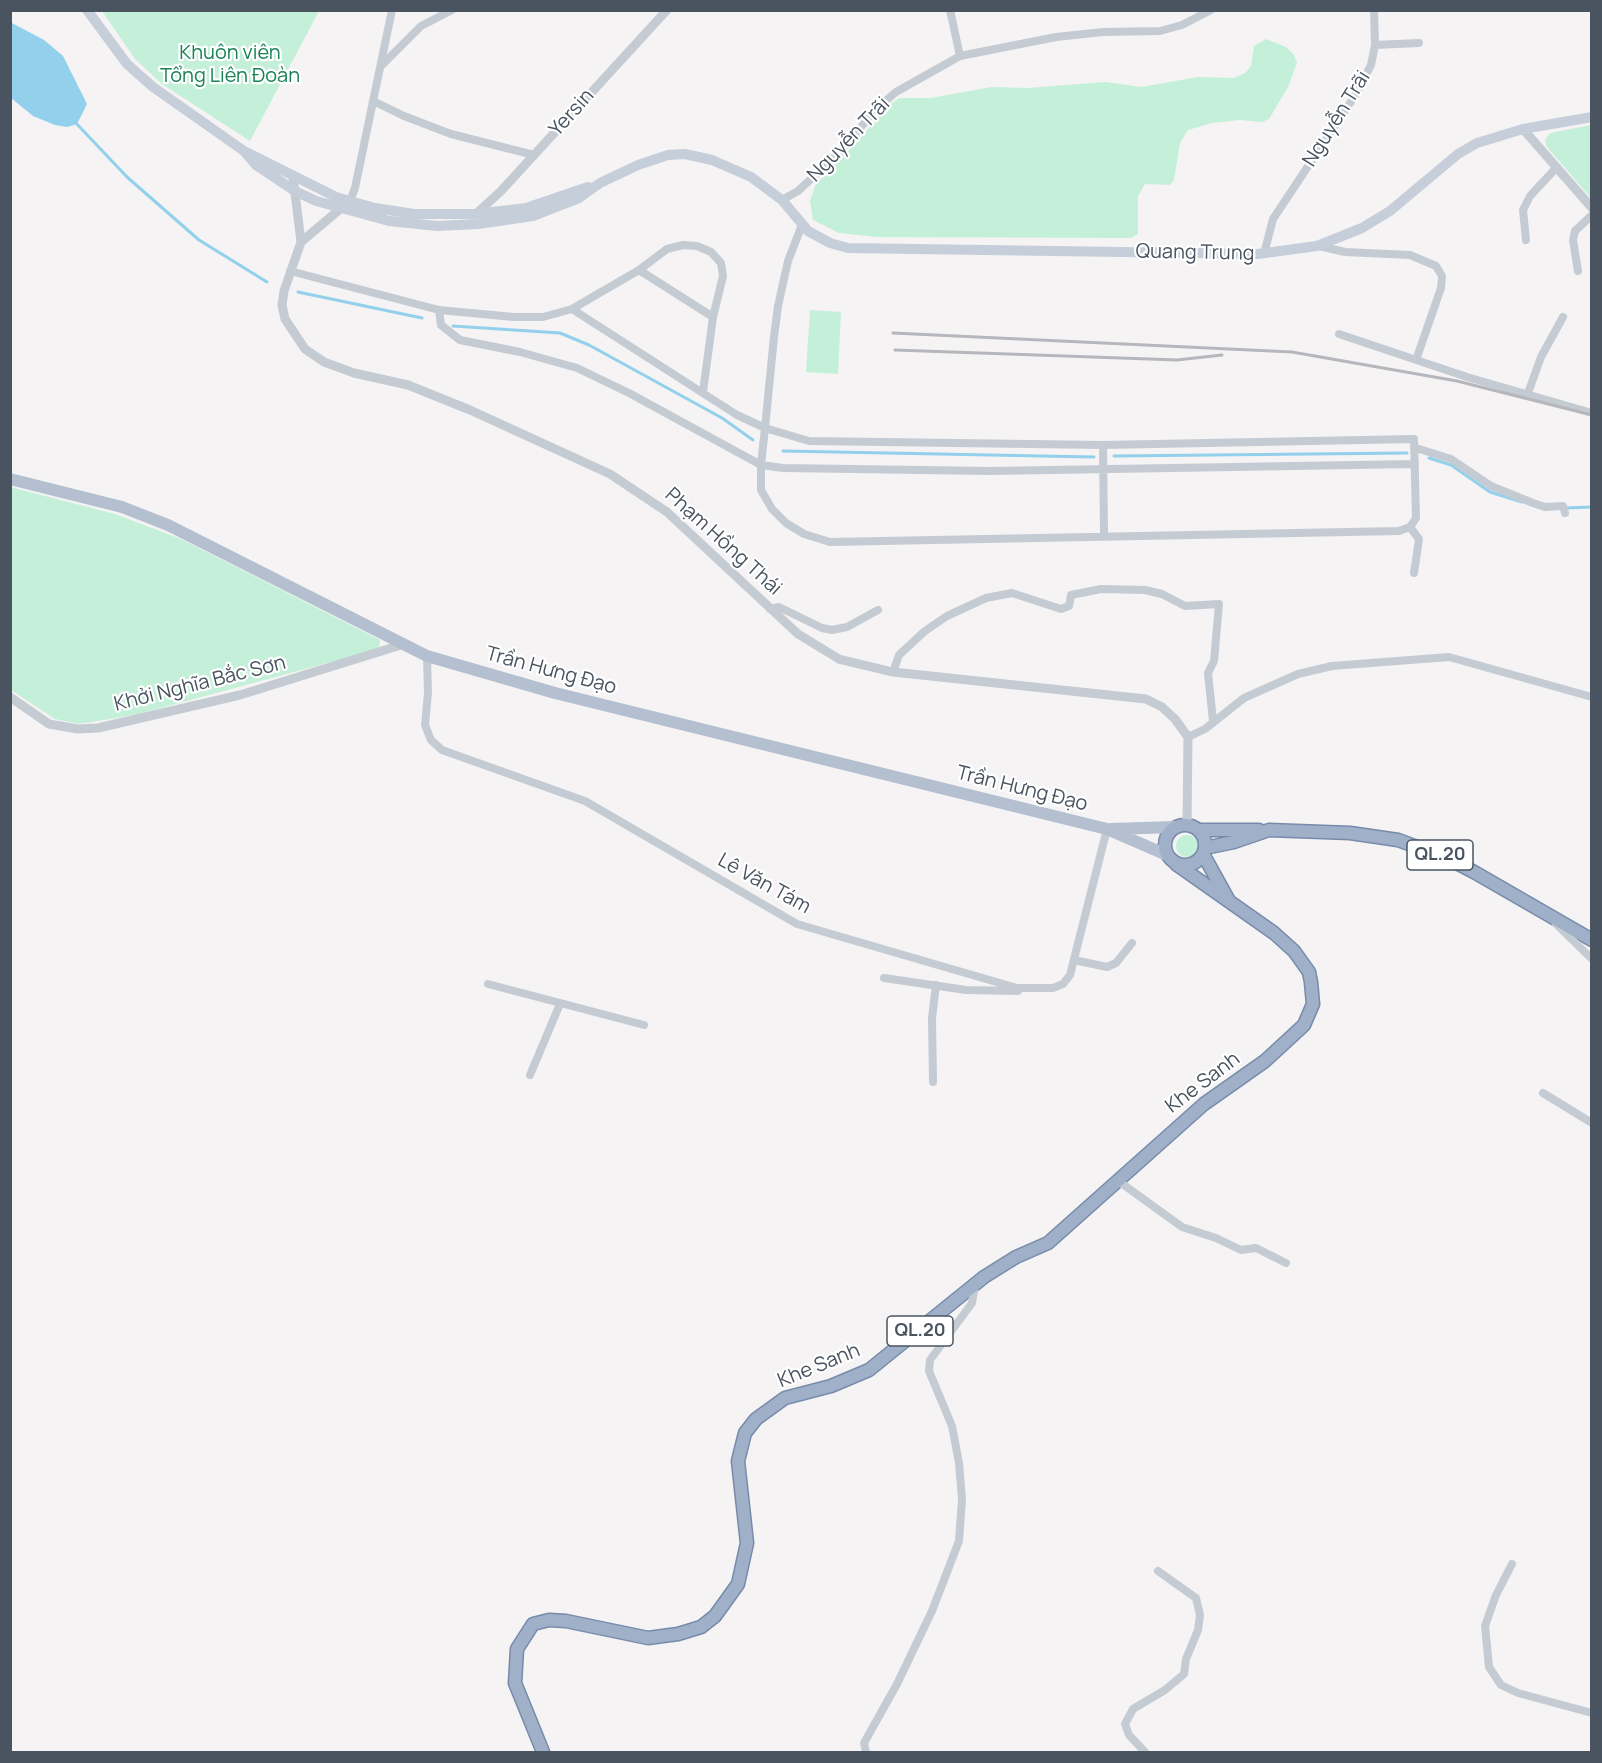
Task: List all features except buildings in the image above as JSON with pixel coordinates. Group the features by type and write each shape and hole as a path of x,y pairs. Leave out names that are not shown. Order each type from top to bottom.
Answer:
{"highway":[{"name":"QL.20","path":"1181,826 1199,830 1340,832 1398,840 1447,858 1592,940"},
{"path":"1171,859 1166,836 1181,826"},
{"name":"QL.20","path":"1199,830 1203,835 1204,851"},
{"name":"QL.20","path":"1171,859 1189,865 1204,851 1269,830"},
{"name":"Khe Sanh","path":"1204,851 1232,905"},
{"name":"Khe Sanh","path":"543,1752 515,1683 517,1649 533,1624 549,1620 566,1621 648,1638 678,1634 700,1627 715,1616 738,1584 747,1543 738,1461 745,1433 756,1419 785,1398 831,1386 868,1370 937,1318 975,1284 1016,1257 1048,1243 1204,1104 1285,1044 1304,1025 1313,1004 1309,972 1294,951 1274,933 1171,859"}],"main road":[{"name":"Yersin","path":"87,10 127,64 153,87 244,151 293,177 350,201 432,216 476,214"},
{"name":"Quang Trung","path":"782,200 802,225 830,243 857,249 1264,254 1317,246 1348,235 1376,220 1458,154 1477,143 1523,129 1592,117"},
{"name":"Yersin","path":"244,151 256,165 295,191 341,209 389,221 452,225"},
{"path":"476,214 526,208 600,183 651,159 685,154 712,160 738,170 763,184 782,200"},
{"path":"452,225 514,220 533,216 579,198 600,183"},
{"name":"Trần Hưng Đạo","path":"10,479 122,507 168,525 427,656 555,693 1107,829 1171,859"},
{"name":"Trần Hưng Đạo","path":"1107,829 1181,826"}],"street":[{"path":"350,201 392,10"},
{"path":"381,66 421,26 452,10"},
{"name":"Yersin","path":"452,225 476,214 534,155 667,10"},
{"path":"951,10 960,56"},
{"name":"Nguyễn Trãi","path":"782,200 798,191 833,159 875,110 896,92 960,56 1056,37 1103,32 1160,31 1182,25 1211,10"},
{"name":"Nguyễn Trãi","path":"1264,254 1273,219 1356,94 1371,65 1375,45 1374,10"},
{"path":"1375,45 1419,43"},
{"path":"373,100 404,116 451,134 534,155"},
{"path":"1523,129 1592,208"},
{"path":"1526,240 1523,210 1530,196 1557,167"},
{"path":"293,177 301,242"},
{"name":"Phạm Hồng Thái","path":"350,201 301,242 290,271 282,305 285,319 305,349 324,362 354,373 408,385 470,410 610,474 667,512 798,634 828,654 862,666 893,672 1146,699 1175,719 1188,737"},
{"path":"1578,271 1573,240 1575,231 1592,215"},
{"path":"573,309 737,415 765,428 809,441 1103,445 1414,439 1416,518 1410,527 1399,531 830,542 804,534 786,524 772,509 761,490 761,465 765,428 778,306 788,261 802,225"},
{"path":"290,271 439,310 543,317 573,309 639,270 668,249 683,245 697,246 711,252 720,263 723,276 713,317 703,392"},
{"path":"1317,246 1346,252 1410,255 1436,266 1442,276 1441,288 1416,360"},
{"path":"639,270 713,317"},
{"path":"439,310 441,325 460,340 520,352 578,368 761,465 783,468 948,471 1415,464"},
{"path":"1528,393 1541,357 1563,317"},
{"path":"1339,334 1416,360 1592,412"},
{"path":"1103,445 1104,535"},
{"path":"1416,448 1451,459 1491,486 1545,507 1564,510"},
{"path":"1410,527 1419,540 1414,573"},
{"path":"893,672 899,655 925,631 947,616 986,598 1012,593 1061,609 1069,606 1071,595 1101,589 1144,590 1162,594 1185,606 1219,604 1214,661 1208,673 1213,721"},
{"path":"770,609 779,607 822,628 832,630 847,627 878,610"},
{"name":"Khởi Nghĩa Bắc Sơn","path":"10,697 50,724 78,729 98,728 240,695 402,645"},
{"name":"Lê Văn Tám","path":"427,656 428,693 424,725 431,740 442,750 585,801 797,924 1017,988 1038,990 1053,988 1063,984 1070,975 1107,829"},
{"path":"1181,826 1188,737 1205,729 1244,698 1321,667 1437,657 1475,663 1592,697"},
{"path":"1544,912 1592,959"},
{"path":"1074,960 1107,967 1116,963 1132,943"},
{"path":"884,978 983,991 1038,990"},
{"path":"488,984 644,1025"},
{"path":"933,1082 932,1018 936,986"},
{"path":"530,1075 560,1004"},
{"path":"1543,1093 1592,1123"},
{"path":"1117,1180 1182,1227 1216,1238 1241,1250 1256,1248 1286,1263"},
{"path":"866,1752 864,1743 897,1684 932,1611 959,1541 962,1499 959,1463 952,1426 929,1371 930,1360 972,1303 975,1284"},
{"path":"1512,1564 1496,1594 1485,1626 1489,1667 1501,1685 1518,1693 1592,1713"},
{"path":"1145,1752 1129,1735 1125,1724 1133,1709 1165,1690 1184,1674 1186,1659 1198,1630 1200,1616 1196,1598 1158,1571"}],"green space":[{"name":"Khuôn viên Tổng Liên Đoàn","path":"102,11 319,11 250,141 162,84 135,59"},
{"path":"1266,39 1286,47 1294,55 1297,63 1288,87 1269,119 1262,122 1240,120 1212,123 1188,130 1180,143 1174,180 1170,185 1145,184 1138,196 1138,234 1131,238 877,237 839,233 813,220 810,201 816,184 858,141 884,109 899,98 931,98 991,87 1028,88 1106,82 1141,87 1198,77 1234,78 1245,73 1251,66 1254,46"},
{"path":"1592,125 1591,198 1547,147 1545,140 1549,134 1555,132"},
{"path":"810,310 841,312 838,374 806,372"},
{"path":"10,487 115,514 181,539 380,640 379,649 135,715 79,724 55,719 11,690"},
{"path":"1187,835 1195,838 1198,846 1195,854 1187,857 1179,854 1176,846 1179,838"}],"water":[{"path":"10,22 44,40 63,56 87,104 77,124 67,127 55,125 33,116 11,98"}],"waterway":[{"path":"74,121 127,177 199,240 267,282"},
{"path":"298,292 422,318"},
{"path":"453,326 560,333 589,345 722,418 753,440"},
{"path":"783,451 1094,457"},
{"path":"1114,456 1407,453"},
{"path":"1429,458 1451,465 1490,492 1522,502"},
{"path":"1566,508 1592,507"}],"railway":[{"path":"893,333 1292,352 1457,381 1592,415"},
{"path":"895,350 1177,360 1222,355"}]}
